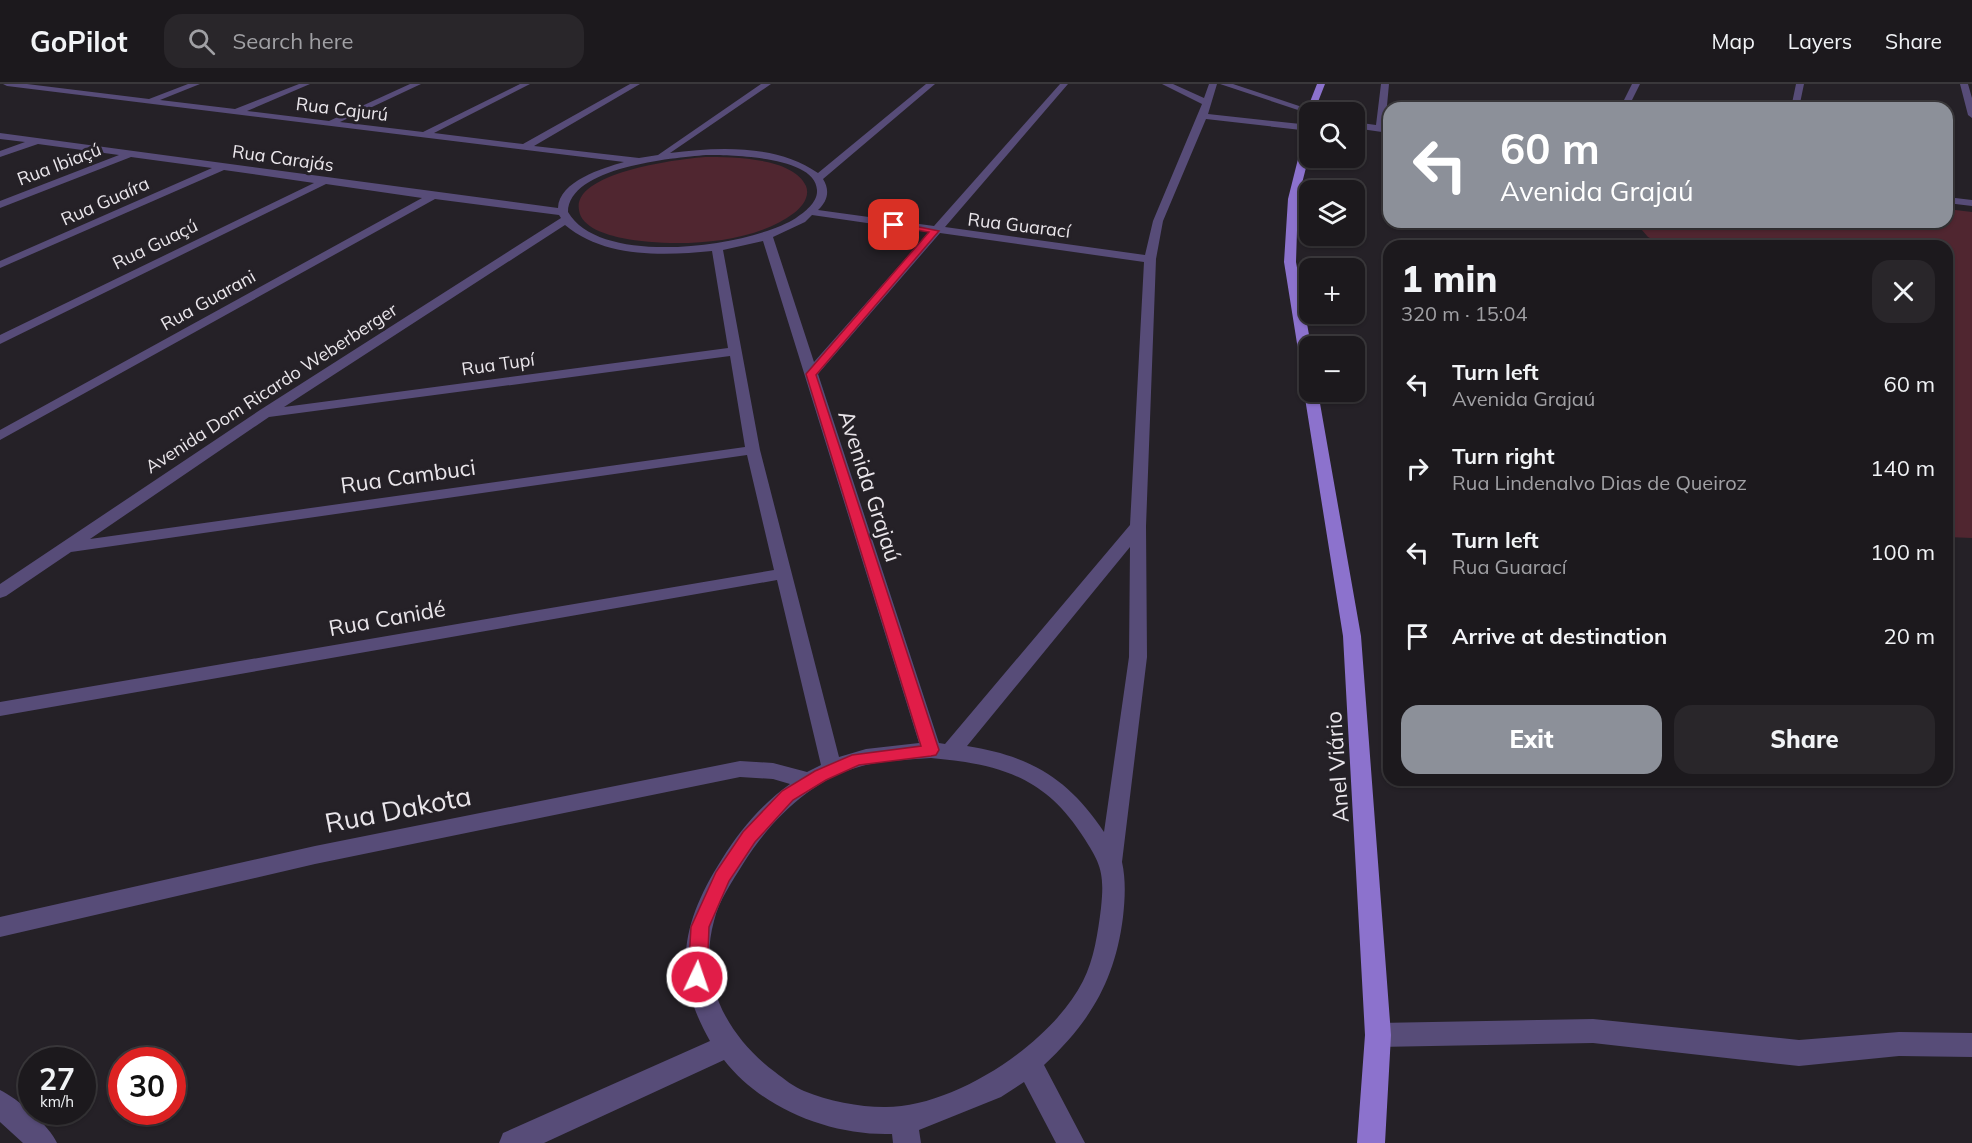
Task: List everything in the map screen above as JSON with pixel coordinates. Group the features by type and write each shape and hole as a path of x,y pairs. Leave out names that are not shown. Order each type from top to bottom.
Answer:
{"main road":[{"path":"1314,102 1321,84"},
{"path":"1301,168 1293,199 1290,262 1302,336"},
{"name":"Anel Viário","path":"1313,402 1352,636 1378,1035 1371,1143"}],"street":[{"name":"Rua Cajurú","path":"7,84 637,161"},
{"path":"66,91 87,84"},
{"path":"148,101 196,84"},
{"path":"236,112 306,84"},
{"path":"329,124 417,84"},
{"path":"422,136 526,84"},
{"path":"523,148 636,84"},
{"path":"658,157 766,84"},
{"path":"818,178 931,84"},
{"path":"811,374 1064,84"},
{"path":"1166,84 1208,103"},
{"path":"1111,861 1074,804 1054,787 1027,770 979,755 940,751 857,759 832,769 787,795 749,837 722,877 700,927 697,977 710,1017 727,1046 757,1076 797,1103 838,1114 876,1120 905,1132 932,1114 1000,1083 1028,1063 1066,1023 1091,991 1107,941 1113,889 1111,861 1138,657 1138,526 1150,259 1158,221 1203,116 1214,84"},
{"path":"1224,84 1299,108"},
{"path":"1385,102 1386,84"},
{"path":"1627,102 1636,84"},
{"path":"1796,102 1800,84"},
{"path":"1964,84 1972,115"},
{"path":"1203,116 1299,128"},
{"path":"1365,126 1383,129"},
{"name":"Rua Carajás","path":"0,136 563,216"},
{"path":"0,154 37,141"},
{"path":"691,153 755,154 782,159 804,168 818,178 823,189 821,201 812,212 793,225 767,236 717,247 666,250 619,246 584,236 563,216 563,202 585,181 608,170 658,157 691,153"},
{"name":"Rua Ibiaçú","path":"0,205 129,154"},
{"name":"Rua Guaíra","path":"0,265 223,167"},
{"name":"Rua Guaçú","path":"0,340 325,181"},
{"name":"Rua Guarani","path":"0,436 433,196"},
{"path":"1953,201 1972,203"},
{"name":"Rua Guarací","path":"812,212 935,231 1150,259"},
{"name":"Avenida Dom Ricardo Weberberger","path":"0,592 563,216"},
{"name":"Avenida Grajaú","path":"767,236 811,374 940,751"},
{"path":"717,247 753,450 832,769"},
{"name":"Rua Tupí","path":"265,413 735,351"},
{"name":"Rua Cambuci","path":"68,547 753,450"},
{"path":"940,751 1138,526"},
{"name":"Rua Canidé","path":"0,709 782,574"},
{"name":"Rua Dakota","path":"0,927 315,855 740,769 773,771 809,781"},
{"path":"1378,1035 1593,1031 1799,1053 1899,1044 1972,1045"},
{"path":"513,1143 727,1046"},
{"path":"1028,1063 1071,1143"},
{"path":"0,1104 43,1143"}],"shaded area":[{"path":"705,157 730,157 760,161 788,169 799,176 806,186 805,201 794,213 777,224 757,232 735,238 688,243 664,243 616,237 596,230 581,216 579,210 581,197 592,186 609,177 652,165"},
{"path":"1953,210 1972,212 1972,538 1953,537 1953,240 1654,240 1640,228 1953,228"}],"route":[{"path":"697,977 700,927 722,877 749,837 787,795 820,775 857,759 931,750 811,374 935,231 894,225"}]}
